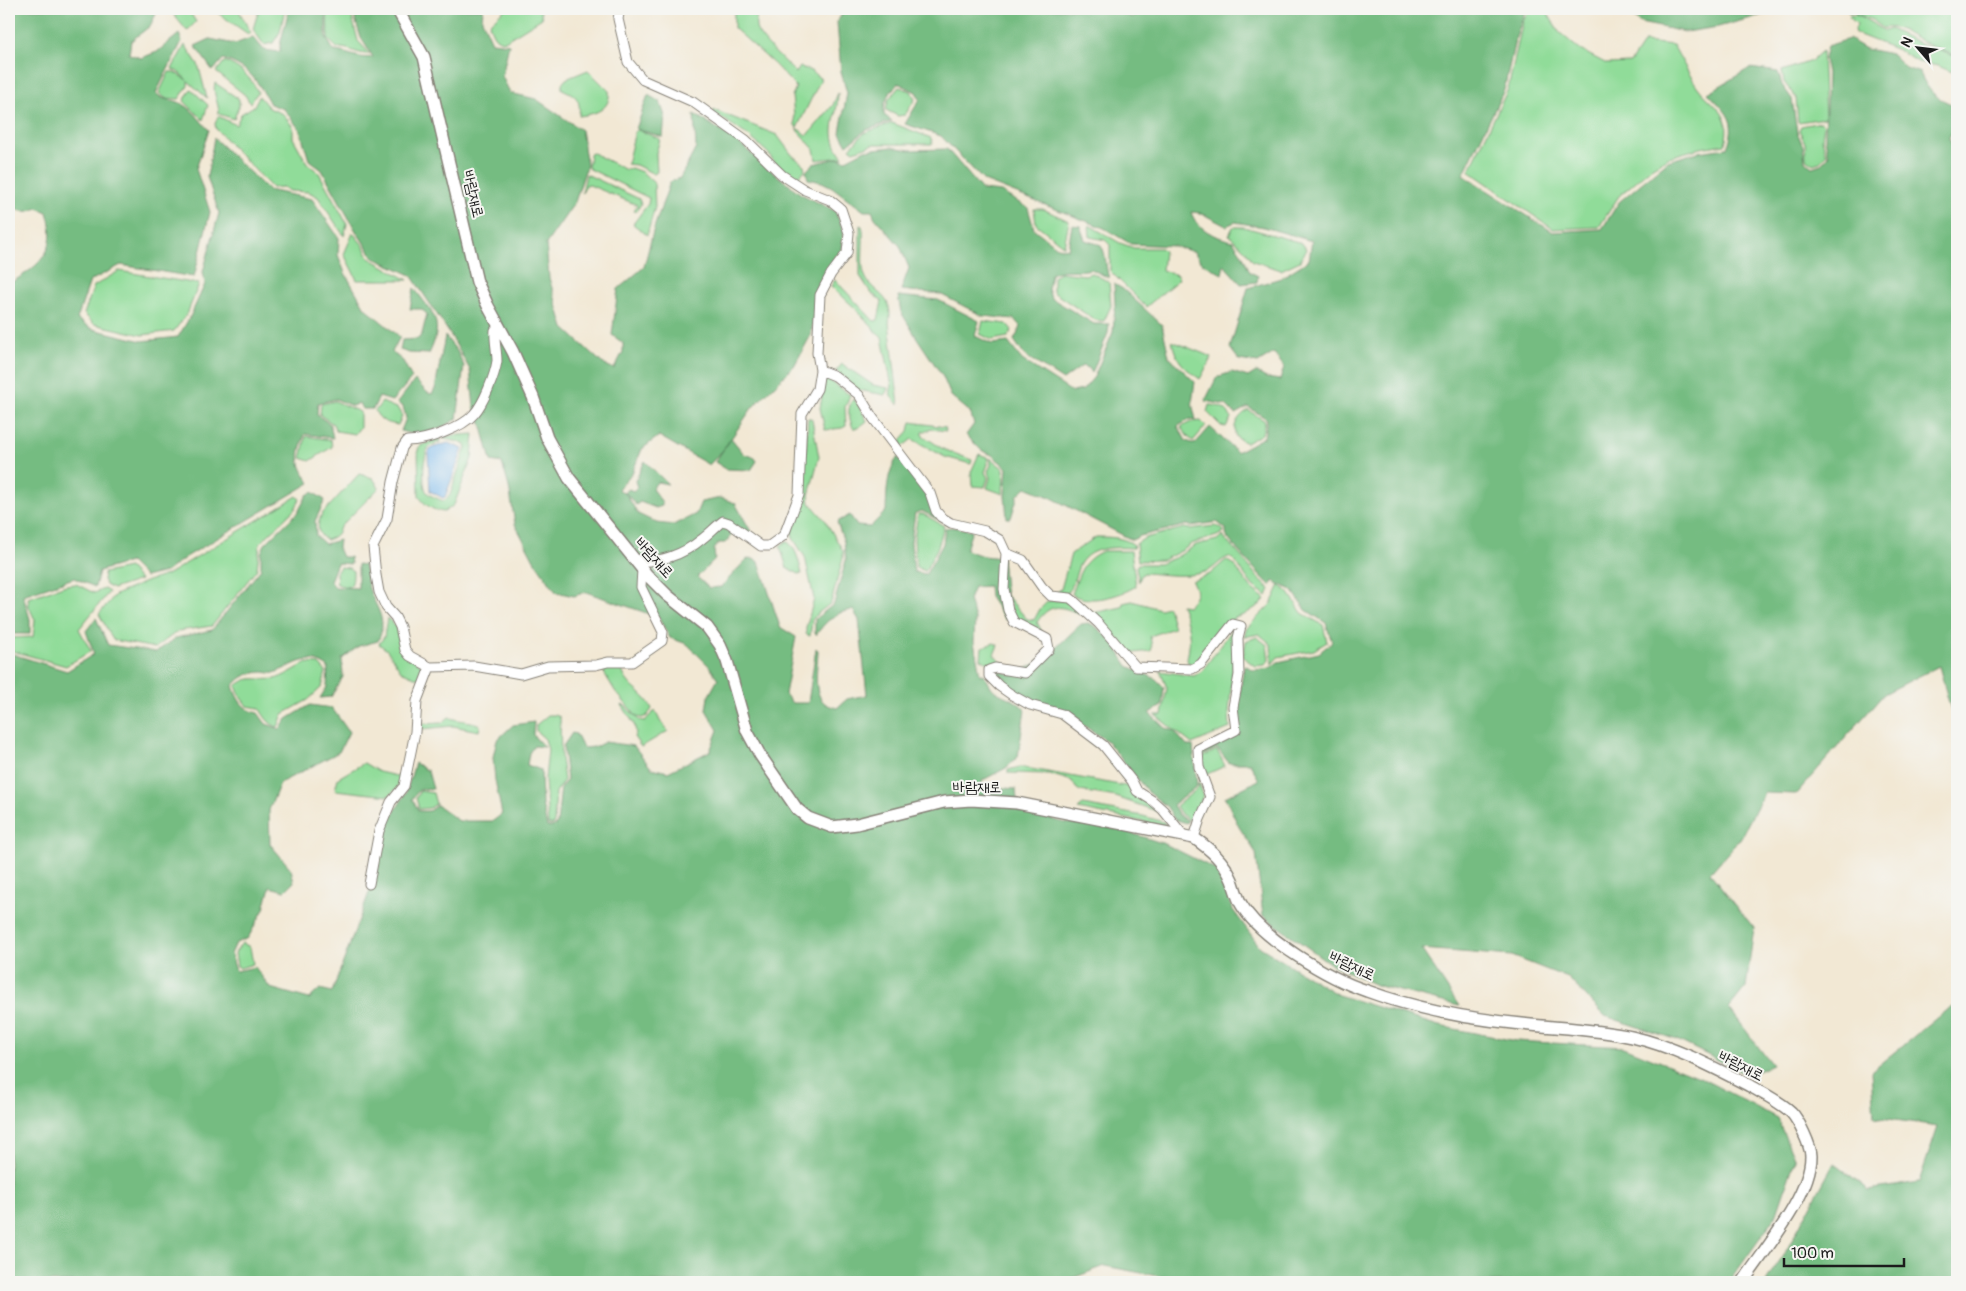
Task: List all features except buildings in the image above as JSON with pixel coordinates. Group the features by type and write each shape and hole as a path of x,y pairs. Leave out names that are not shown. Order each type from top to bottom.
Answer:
{"street":[{"name":"바람재로","path":"397,9 424,57 477,282 513,352 533,398 547,438 569,478 638,565 667,595 707,628 720,645 727,660 747,731 760,755 797,810 808,818 832,827 856,824 944,802 971,800 1001,801 1189,837 1208,848 1223,863 1231,878 1240,904 1256,924 1285,947 1330,975 1365,991 1448,1013 1520,1024 1631,1037 1661,1046 1712,1068 1780,1103 1793,1114 1811,1153 1809,1172 1804,1188 1743,1282"},
{"path":"499,327 495,330 497,360 494,374 475,413 468,419 436,436 416,441 407,441 402,448 393,482 388,519 373,546 379,592 386,607 400,626 406,650 410,656 430,667 474,666 521,674 548,666 632,662 662,640 663,632 641,587 638,565 663,560 701,540 712,528 723,521 729,523 761,546 769,546 783,536 799,495 802,414 817,389 820,370 816,353 820,295 831,274 847,253 849,233 841,209 830,200 805,190 782,175 746,140 693,102 644,80 628,62 618,19 620,9"},
{"path":"820,370 835,376 859,395 873,418 930,493 936,511 941,517 951,523 985,531 1000,540 1006,553 1004,589 1008,610 1014,622 1047,639 1049,649 1025,673 995,668 989,670 989,676 999,686 1030,705 1062,714 1103,745 1132,781 1137,791 1153,801 1189,837 1210,797 1199,767 1198,749 1236,730 1233,707 1239,675 1238,638 1241,626 1234,624 1201,664 1192,668 1136,667 1099,624 1074,601 1070,598 1051,596 1042,588 1023,560 1006,553"},
{"path":"369,884 379,831 391,802 404,786 416,732 417,701 430,667"}],"green space":[{"path":"9,9 149,9 156,14 150,26 131,41 129,54 141,58 157,52 179,34 182,41 156,93 164,99 183,104 209,130 196,169 210,212 194,277 121,265 90,281 77,319 92,329 142,341 178,337 190,317 205,284 203,272 219,213 207,177 214,138 268,190 312,199 339,238 338,255 345,273 365,308 400,337 392,352 403,361 412,378 392,401 379,397 373,409 362,409 359,403 352,406 336,399 318,403 317,415 330,424 333,438 305,434 300,448 299,459 302,470 310,483 186,557 166,572 145,577 130,562 99,571 95,587 74,578 23,595 30,619 30,634 9,634 9,282 22,276 39,262 49,246 51,236 47,212 37,208 22,211 9,203"},
{"path":"169,9 188,9 196,22 187,31"},
{"path":"212,9 238,9 251,33 248,34"},
{"path":"259,9 285,9 280,32 273,43 264,45 253,29"},
{"path":"289,9 317,9 326,14 326,37 334,51 368,58 373,57 361,38 352,9 483,9 482,20 492,42 509,44 502,76 510,93 536,99 581,130 587,165 575,202 546,244 549,278 564,328 602,363 614,369 623,352 623,343 612,335 618,289 644,267 654,228 670,182 680,178 696,148 694,114 734,139 801,194 835,211 844,231 842,250 834,258 817,291 811,335 794,366 752,408 724,449 709,465 659,436 642,449 632,473 618,489 626,494 638,514 657,523 674,525 696,514 701,502 721,498 735,503 753,535 738,527 725,543 718,543 714,550 715,559 697,577 709,588 721,587 746,560 751,558 759,562 780,627 796,637 785,694 792,703 808,703 816,648 818,650 818,693 826,704 837,708 847,699 867,695 859,620 853,610 841,612 831,618 816,635 815,619 834,604 846,560 844,542 837,522 850,515 857,526 870,527 886,511 889,476 898,457 925,494 937,519 922,511 915,513 911,542 914,572 926,574 943,544 945,528 952,527 972,530 966,550 983,556 1002,558 1008,618 1005,620 990,597 989,586 974,587 969,600 975,618 974,642 980,675 984,674 995,691 1015,701 1025,710 1018,757 1006,768 983,780 981,786 1016,789 1018,811 1066,823 1122,830 1165,844 1219,871 1233,910 1260,947 1338,995 1439,1026 1516,1041 1624,1047 1701,1078 1777,1118 1795,1160 1776,1216 1729,1282 1189,1282 1105,1266 1062,1282 9,1282 9,653 67,671 94,654 86,631 96,618 108,645 156,652 176,638 212,630 261,569 261,553 265,544 298,512 307,495 312,492 325,500 315,521 316,536 325,544 339,540 338,548 342,557 350,557 351,564 337,563 330,581 335,587 358,588 358,564 364,565 368,585 381,619 381,633 378,641 359,646 342,659 343,677 331,697 320,698 327,687 328,667 313,660 301,661 274,673 250,674 240,679 233,686 241,703 253,712 258,713 266,724 280,729 287,719 310,705 332,708 349,732 339,752 280,783 269,810 270,844 291,869 294,882 285,891 270,887 264,909 248,938 236,943 231,954 236,971 255,967 270,988 309,999 320,989 332,992 379,866 383,831 406,793 415,763 428,771 433,789 419,790 412,799 419,811 429,811 437,805 459,821 493,821 502,814 495,780 493,757 497,740 513,725 534,722 533,735 544,747 534,746 529,753 527,765 541,770 542,804 547,827 552,827 557,824 561,787 567,780 563,746 572,733 576,734 583,748 595,747 605,742 634,746 651,768 668,772 710,751 718,730 706,710 708,697 718,679 709,666 687,644 670,638 658,617 586,592 574,596 556,592 535,562 515,524 509,487 502,463 491,461 481,423 474,407 470,370 450,334 411,275 374,258 356,231 322,170 309,160 300,130 284,109 270,104 257,82 240,66 223,59 213,71 195,46 210,39 235,44 253,37 264,50 280,52"},
{"path":"322,9 350,9 358,41 370,54 337,48 328,39 327,12"},
{"path":"505,9 540,9 542,18 505,41 501,41 494,36 489,24"},
{"path":"734,9 758,9 756,28 768,45 796,73 800,67 811,71 821,79 797,128 795,125 792,96 796,87 734,28"},
{"path":"845,9 1111,9 1132,17 1148,9 1526,9 1515,40 1504,90 1463,175 1553,232 1602,229 1619,202 1668,161 1698,152 1727,148 1731,130 1729,118 1721,106 1708,93 1750,68 1778,72 1782,85 1792,99 1797,132 1803,146 1805,161 1812,167 1821,164 1829,156 1825,139 1827,73 1824,59 1827,46 1849,39 1866,49 1892,54 1906,68 1920,73 1933,94 1957,108 1957,117 1949,138 1954,150 1957,152 1957,732 1939,666 1884,694 1796,794 1764,793 1740,839 1710,873 1754,928 1746,987 1729,1008 1772,1065 1748,1075 1677,1040 1605,1016 1568,978 1512,956 1421,949 1459,1006 1376,985 1331,964 1263,916 1256,853 1239,827 1225,797 1259,780 1250,763 1229,763 1217,748 1201,756 1200,754 1239,733 1238,706 1244,665 1254,670 1270,668 1278,662 1319,653 1332,642 1326,623 1306,610 1292,590 1273,581 1271,586 1229,540 1226,529 1217,522 1187,525 1140,536 1132,540 1052,498 1026,487 1018,495 1011,518 1007,518 1005,496 1007,468 992,455 981,450 966,435 974,424 970,412 951,396 943,377 901,312 898,296 938,300 979,321 975,336 992,344 1008,342 1022,360 1072,392 1083,390 1094,377 1113,332 1114,284 1123,289 1162,325 1169,357 1195,382 1192,403 1196,420 1191,419 1178,426 1186,441 1195,444 1210,427 1237,452 1264,437 1267,419 1248,407 1235,414 1226,405 1205,401 1217,377 1232,372 1248,377 1256,372 1266,378 1280,380 1284,367 1274,353 1258,363 1239,360 1230,348 1248,288 1281,278 1309,260 1312,241 1264,227 1235,222 1226,226 1201,213 1191,212 1202,228 1220,238 1233,241 1243,256 1250,272 1258,276 1257,282 1241,284 1224,265 1222,274 1202,263 1194,252 1174,246 1131,244 1104,228 984,181 941,136 905,124 920,99 916,92 898,83 889,94 884,105 884,115 892,121 866,130 847,145 840,133 847,93 841,72 837,22"},
{"path":"1530,9 1545,9 1559,32 1580,50 1607,64 1630,63 1644,42 1673,45 1697,86 1724,117 1727,133 1725,144 1700,148 1669,157 1651,168 1619,196 1599,227 1553,229 1469,171 1508,89 1523,21"},
{"path":"1625,9 1778,9 1770,13 1718,27 1685,32 1640,23"},
{"path":"1845,9 1957,9 1957,56 1931,46 1899,29 1883,28 1872,20 1852,12 1849,13"},
{"path":"1851,15 1860,16 1885,31 1890,29 1926,46 1957,57 1957,74 1938,66 1918,62 1898,50 1857,34 1854,32 1857,24 1849,17"},
{"path":"185,45 198,64 207,98 188,81 188,86 179,99 165,98 159,93 169,72 174,72 187,80 172,69"},
{"path":"1822,51 1825,118 1798,122 1796,98 1784,82 1782,71 1811,61"},
{"path":"225,61 245,74 255,86 258,92 250,103 245,95 216,72"},
{"path":"588,70 609,91 609,97 605,107 601,110 579,116 579,105 576,98 571,93 562,89 562,84 566,79"},
{"path":"215,83 239,99 239,106 234,119 219,114 214,91"},
{"path":"899,87 911,91 915,99 905,115 898,116 886,110 888,100"},
{"path":"191,89 208,105 203,120 184,101"},
{"path":"838,93 833,133 837,149 843,157 816,160 814,149 796,129 806,135 809,134 833,105"},
{"path":"648,95 660,102 665,116 663,137 636,129"},
{"path":"259,96 269,108 283,114 293,127 293,138 307,163 319,173 347,224 344,236 318,197 309,192 290,191 283,187 272,188 216,129 215,124 218,116 236,125 241,114 254,106"},
{"path":"714,110 777,135 792,155 804,165 805,170 797,179 775,163 768,153 750,137 713,112"},
{"path":"1821,122 1824,125 1822,139 1827,155 1820,162 1813,164 1806,159 1805,143 1799,130 1801,126"},
{"path":"892,123 931,138 933,144 874,144 854,151 850,148 864,133"},
{"path":"638,130 660,139 656,153 657,172 654,174 636,165 627,164 635,131"},
{"path":"892,147 910,150 947,149 982,190 1001,192 1028,208 1034,229 1057,247 1068,249 1072,225 1080,226 1085,240 1101,245 1109,278 1091,269 1061,271 1051,274 1048,289 1051,298 1094,324 1109,324 1108,333 1092,373 1089,368 1082,366 1063,380 1024,355 1014,340 1021,327 1014,319 983,316 940,294 901,290 909,268 900,246 875,218 872,211 864,211 832,187 822,182 808,179 806,171 813,164 838,158 846,160 865,150"},
{"path":"593,153 626,170 631,168 642,172 654,183 655,207 647,235 633,224 648,204 649,198 588,168 590,154"},
{"path":"586,174 639,199 641,204 636,212 634,211 637,205 587,184 582,193"},
{"path":"1034,209 1043,209 1069,221 1064,246 1036,224"},
{"path":"860,225 863,230 864,273 871,286 885,299 890,313 889,323 899,405 891,395 892,386 882,338 855,308 831,286 835,280 874,321 878,320 882,301 871,293 860,276"},
{"path":"1089,225 1120,243 1134,248 1161,248 1164,251 1162,270 1177,275 1179,279 1146,307 1110,271 1110,245 1105,240 1090,237"},
{"path":"1233,227 1244,227 1302,243 1306,249 1300,261 1281,270 1253,261 1245,250 1229,235"},
{"path":"353,233 363,245 369,258 408,280 357,280 344,254"},
{"path":"119,271 199,284 187,314 174,331 142,335 94,324 84,314 94,286"},
{"path":"1060,272 1085,275 1092,273 1109,282 1111,306 1104,321 1095,320 1053,292 1053,277"},
{"path":"414,288 435,318 436,333 429,354 409,353 400,350 402,340 418,339 422,334 427,314 421,309 410,309"},
{"path":"983,321 1007,324 1012,330 1008,337 992,340 980,334"},
{"path":"445,336 457,351 464,366 457,419 430,432 416,434 401,431 406,418 403,407 397,403 415,380 428,393 432,394 435,389"},
{"path":"1172,341 1212,357 1200,379 1178,359"},
{"path":"842,364 873,385 888,388 885,395 858,390 836,371"},
{"path":"829,380 850,395 845,407 846,426 825,430 820,408 825,381"},
{"path":"853,399 867,421 858,428 853,428 849,417 849,407"},
{"path":"335,401 360,412 360,427 355,434 336,431 333,424 320,415 321,404"},
{"path":"382,402 398,409 402,416 398,425 391,424 377,415 375,411"},
{"path":"1209,405 1220,407 1227,411 1231,418 1226,427 1221,426 1207,412"},
{"path":"1248,410 1265,421 1262,434 1246,443 1236,437 1235,425 1241,415"},
{"path":"808,418 812,420 819,457 809,495 810,503 825,520 843,551 843,558 831,603 812,620 810,636 806,634 806,628 814,599 805,557 793,538 791,528 803,496"},
{"path":"1201,421 1206,426 1193,441 1181,427 1191,422"},
{"path":"911,422 945,427 946,431 932,429 922,432 922,435 943,449 972,460 971,464 945,457 912,439 902,447 901,440 909,431"},
{"path":"474,434 472,458 454,505 444,512 430,507 419,496 418,449 420,446 439,438 440,442 429,447 427,451 424,462 424,482 427,493 443,501 450,495 466,447 464,443 444,439 446,436"},
{"path":"306,436 331,440 332,447 310,461 301,458"},
{"path":"731,438 744,454 754,457 757,461 751,470 726,469 715,462"},
{"path":"979,454 987,457 988,464 985,472 988,478 985,487 972,486 971,472"},
{"path":"990,458 1004,469 1003,494 987,488 990,478 988,471 991,465"},
{"path":"645,461 668,484 657,482 652,489 662,502 662,506 656,508 640,502 636,505 625,492 629,489 633,491 637,487 635,481"},
{"path":"359,474 373,478 379,488 340,527 335,536 326,540 320,534 318,528 322,514"},
{"path":"297,496 300,499 295,509 260,543 257,569 212,626 178,631 155,648 113,640 99,614 115,595 167,575"},
{"path":"918,514 923,514 944,526 938,547 925,571 916,567 914,539"},
{"path":"1215,526 1222,528 1224,532 1191,544 1163,560 1138,561 1136,544 1145,538 1184,528"},
{"path":"1223,535 1270,589 1267,596 1253,586 1234,560 1229,557 1223,559 1212,569 1202,573 1177,575 1144,573 1141,575 1139,582 1136,567 1138,564 1159,564 1177,557 1196,545 1217,540"},
{"path":"1096,537 1121,539 1134,545 1133,548 1101,549 1088,555 1078,568 1068,593 1056,593 1061,589 1071,554"},
{"path":"786,541 795,551 802,574 787,568 780,546"},
{"path":"1103,551 1131,551 1136,586 1122,593 1104,598 1086,599 1072,594 1082,568 1090,559"},
{"path":"1226,560 1234,565 1251,588 1265,599 1261,604 1244,615 1234,618 1220,637 1195,662 1192,664 1188,663 1189,631 1181,605 1187,606 1196,595 1192,581 1210,574"},
{"path":"340,567 349,568 353,571 351,585 337,584 336,573"},
{"path":"129,568 140,580 113,589 106,585 103,580 104,573"},
{"path":"76,584 94,593 104,589 109,592 79,629 91,651 66,666 9,650 9,638 33,637 35,620 29,607 28,598 66,585"},
{"path":"1280,585 1289,593 1302,613 1323,625 1327,642 1314,650 1278,657 1272,664 1271,644 1259,634 1244,637 1246,629 1271,604"},
{"path":"1007,596 1027,619 1034,620 1040,609 1048,601 1068,600 1081,612 1080,614 1061,608 1047,611 1037,622 1042,632 1031,628 1014,616"},
{"path":"1132,601 1160,609 1168,607 1174,628 1150,636 1151,651 1134,653 1130,651 1093,613 1122,607 1123,603"},
{"path":"387,618 395,625 402,653 423,666 424,669 419,679 401,671 387,650 379,644 384,637"},
{"path":"1088,623 1095,626 1112,641 1128,666 1156,679 1164,687 1162,706 1149,713 1165,728 1174,731 1187,746 1193,746 1197,786 1173,805 1179,815 1188,821 1186,823 1174,819 1167,807 1147,791 1107,741 1062,711 1040,705 1003,685 994,677 993,672 999,671 1014,675 1044,659 1081,624"},
{"path":"1232,630 1235,637 1229,713 1230,728 1192,744 1155,715 1162,715 1167,688 1160,671 1194,676 1202,671"},
{"path":"1257,637 1267,645 1269,660 1265,665 1255,666 1243,657 1246,641"},
{"path":"994,643 998,645 994,655 1008,667 991,665 981,659 982,647"},
{"path":"307,663 319,664 326,672 322,687 308,700 283,714 278,727 269,722 259,708 247,706 241,698 236,686 241,682 250,679 277,678"},
{"path":"621,665 626,679 649,703 652,709 647,716 637,717 615,691 603,671 604,666"},
{"path":"622,705 639,720 645,721 655,710 660,721 668,731 641,747 634,737 636,732 634,724"},
{"path":"548,715 560,717 561,758 564,780 556,792 553,825 548,825 545,779 548,750 545,739 536,731 536,725"},
{"path":"449,717 480,725 479,731 453,726 422,729 422,724 442,723"},
{"path":"1217,750 1225,766 1205,775 1201,758"},
{"path":"364,763 379,772 401,777 397,788 389,796 335,790 338,778"},
{"path":"1020,767 1131,787 1159,812 1116,797 1080,791 1072,781 1049,774 1008,773 1008,770"},
{"path":"1199,782 1203,795 1197,812 1189,820 1181,814 1176,806 1198,788"},
{"path":"420,791 433,793 436,804 430,808 419,809 416,798"},
{"path":"1083,805 1143,816 1164,822 1165,825 1078,809"},
{"path":"242,943 250,947 253,964 240,968 237,966 235,953"},
{"path":"1957,1005 1957,1282 1766,1282 1786,1251 1834,1163 1869,1190 1919,1182 1938,1126 1874,1117 1871,1071 1944,1012"}],"water":[{"path":"448,443 463,449 443,498 430,491 428,453 432,448"}]}
